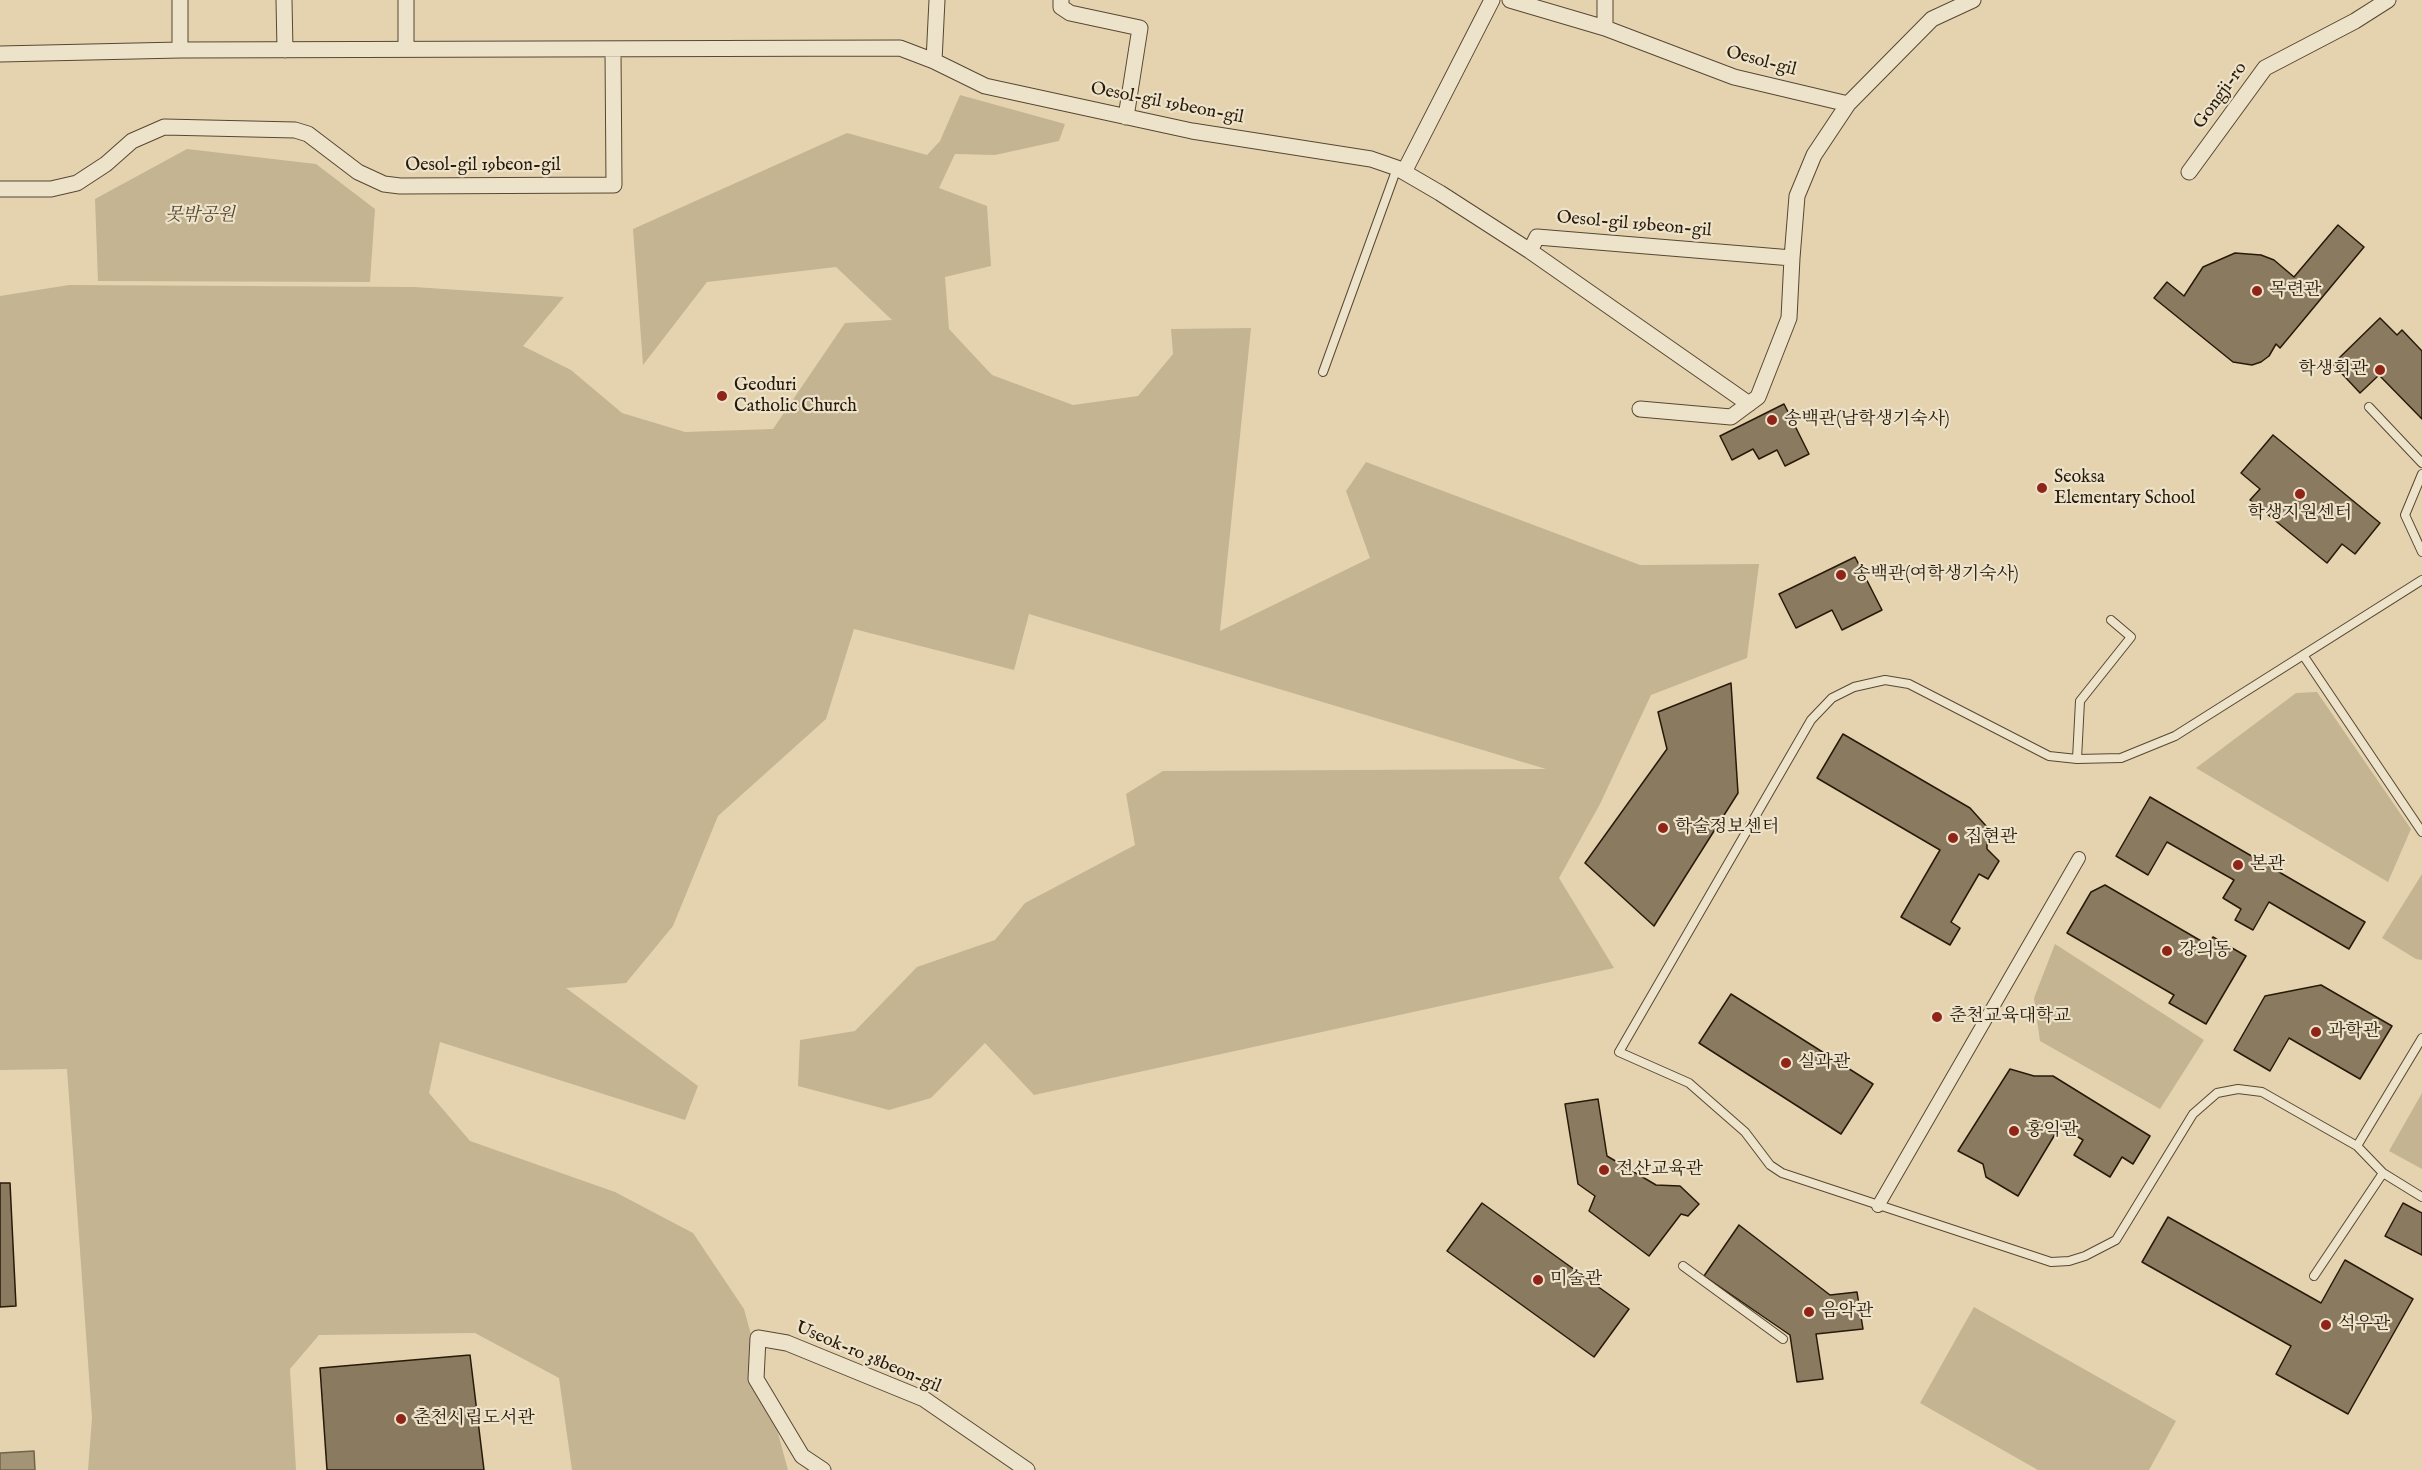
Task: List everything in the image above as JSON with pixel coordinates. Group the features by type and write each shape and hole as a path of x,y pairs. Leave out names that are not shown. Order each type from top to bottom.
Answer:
{"street":[{"path":"180,0 180,50"},
{"path":"284,0 285,50"},
{"path":"406,0 406,49"},
{"path":"934,61 937,0"},
{"path":"1061,0 1061,8 1070,13 1140,28 1126,117"},
{"path":"1401,170 1492,0"},
{"name":"Oesol-gil","path":"1510,0 1605,28 1734,77 1848,104"},
{"path":"1605,0 1605,28"},
{"path":"1640,409 1731,417 1758,397 1789,318 1797,196 1814,155 1848,104 1932,19 1973,0"},
{"name":"Gongji-ro","path":"2189,172 2265,68 2355,21 2388,0"},
{"name":"Oesol-gil 19beon-gil","path":"0,54 180,50 613,51 900,48 934,61 985,86 1192,131 1371,159 1401,170 1530,251 1537,237 1792,258"},
{"name":"Oesol-gil 19beon-gil","path":"0,189 51,189 77,183 106,164 132,141 164,127 295,130 308,134 358,172 384,184 400,186 614,185 613,51"},
{"path":"1530,251 1749,404"},
{"path":"1878,1206 2079,858"},
{"name":"Useok-ro 38beon-gil","path":"823,1470 802,1456 756,1379 758,1338 787,1343 924,1399 1010,1465 1027,1470"}],"lane":[{"path":"1323,372 1401,170"},
{"path":"2369,407 2422,463"},
{"path":"2422,474 2405,515 2422,552"},
{"path":"2422,580 2175,736 2121,758 2077,759 2049,756 1909,684 1885,680 1854,687 1832,698 1811,720 1619,1052 1689,1083 1745,1132 1770,1165 1782,1173 2051,1262 2069,1261 2116,1240 2193,1114 2217,1093 2238,1089 2262,1092 2357,1146 2383,1173 2422,1197"},
{"path":"2077,759 2080,702 2131,637 2111,620"},
{"path":"2303,655 2422,832"},
{"path":"2357,1146 2422,1038"},
{"path":"2314,1276 2383,1173"},
{"path":"1683,1266 1783,1339"}],"green space":[{"path":"960,95 1065,124 1059,141 995,155 955,154 939,188 987,206 991,266 945,277 949,329 992,375 1073,405 1138,396 1173,354 1171,329 1251,328 1220,631 1370,558 1346,491 1366,462 1640,565 1759,564 1747,658 1651,695 1600,804 1559,878 1614,968 1034,1095 985,1043 931,1098 889,1110 798,1086 800,1040 855,1031 917,967 995,940 1025,903 1135,845 1126,794 1163,771 1546,769 1029,614 1014,670 854,629 826,719 718,816 673,926 626,983 566,988 698,1086 685,1120 440,1042 429,1093 470,1141 615,1192 693,1233 744,1309 788,1470 572,1470 559,1378 475,1333 319,1335 290,1369 296,1470 88,1470 92,1418 67,1069 0,1070 0,296 69,285 414,287 564,297 523,346 571,370 622,413 685,432 773,429 845,323 892,320 836,267 707,282 643,365 633,229 847,133 927,155 940,141"},
{"name":"못밖공원","path":"187,149 316,164 375,209 370,282 98,281 95,199"},
{"path":"2317,692 2411,829 2388,882 2196,768 2296,693"},
{"path":"2422,874 2422,960 2416,959 2382,938"},
{"path":"2055,944 2204,1040 2160,1109 2040,1041 2034,998"},
{"path":"2422,1093 2422,1169 2389,1151"},
{"path":"1974,1307 2176,1421 2149,1470 2038,1470 1920,1403"}],"shaded area":[{"path":"34,1451 35,1470 0,1470 0,1453"}],"building":[{"name":"목련관","path":"2338,225 2364,247 2280,348 2276,344 2269,356 2261,362 2252,365 2233,362 2154,298 2167,282 2184,296 2203,267 2235,253 2261,255 2274,260 2294,277"},
{"name":"학생회관","path":"2380,318 2397,335 2402,330 2422,351 2422,419 2379,375 2360,393 2333,364"},
{"name":"송백관(남학생기숙사)","path":"1784,404 1809,454 1785,466 1777,450 1759,459 1753,449 1732,460 1720,436"},
{"name":"학생지원센터","path":"2273,435 2380,523 2355,554 2342,544 2327,563 2250,500 2260,489 2241,473"},
{"name":"송백관(여학생기숙사)","path":"1855,557 1882,610 1842,630 1832,610 1796,628 1779,594"},
{"name":"학술정보센터","path":"1731,683 1738,793 1654,926 1585,863 1667,749 1658,712"},
{"name":"집현관","path":"1843,734 1970,808 1987,827 1987,849 1999,861 1988,879 1979,874 1951,922 1960,928 1950,945 1901,917 1940,850 1817,778"},
{"name":"본관","path":"2150,797 2365,922 2349,949 2269,902 2253,930 2235,920 2241,909 2223,898 2234,880 2167,842 2148,875 2116,856"},
{"name":"강의동","path":"2105,885 2208,945 2213,937 2246,956 2206,1024 2169,1003 2174,995 2067,933 2091,892"},
{"name":"과학관","path":"2321,985 2392,1026 2360,1079 2289,1038 2270,1071 2234,1050 2265,996"},
{"name":"실과관","path":"1731,994 1873,1084 1841,1134 1699,1043"},
{"name":"홍익관","path":"2010,1069 2034,1076 2053,1076 2150,1136 2133,1164 2122,1157 2110,1177 2074,1155 2083,1140 2060,1126 2018,1196 1986,1177 1983,1164 1958,1151"},
{"name":"전산교육관","path":"1598,1099 1607,1156 1656,1185 1680,1186 1699,1204 1688,1216 1681,1214 1649,1256 1589,1211 1595,1196 1578,1184 1565,1104"},
{"path":"0,1183 10,1183 16,1306 0,1307"},
{"name":"미술관","path":"1482,1203 1629,1309 1594,1357 1447,1251"},
{"path":"2403,1203 2422,1213 2422,1255 2385,1236"},
{"name":"석우관","path":"2168,1217 2321,1303 2345,1260 2413,1299 2348,1414 2276,1374 2291,1346 2142,1262"},
{"name":"음악관","path":"1739,1225 1830,1295 1857,1292 1863,1329 1816,1334 1823,1379 1797,1382 1790,1335 1704,1276"},
{"name":"춘천시립도서관","path":"470,1355 484,1470 327,1470 320,1368"}],"place":[{"name":"목련관","path":"2257,291"},
{"name":"학생회관","path":"2380,370"},
{"name":"Geoduri Catholic Church","path":"722,396"},
{"name":"송백관(남학생기숙사)","path":"1772,420"},
{"name":"Seoksa Elementary School","path":"2042,488"},
{"name":"학생지원센터","path":"2300,494"},
{"name":"송백관(여학생기숙사)","path":"1841,575"},
{"name":"학술정보센터","path":"1663,828"},
{"name":"집현관","path":"1953,838"},
{"name":"본관","path":"2238,865"},
{"name":"강의동","path":"2167,951"},
{"name":"춘천교육대학교","path":"1937,1017"},
{"name":"과학관","path":"2316,1032"},
{"name":"실과관","path":"1786,1063"},
{"name":"홍익관","path":"2014,1131"},
{"name":"전산교육관","path":"1604,1170"},
{"name":"미술관","path":"1538,1280"},
{"name":"음악관","path":"1809,1312"},
{"name":"석우관","path":"2326,1325"},
{"name":"춘천시립도서관","path":"401,1419"}]}
